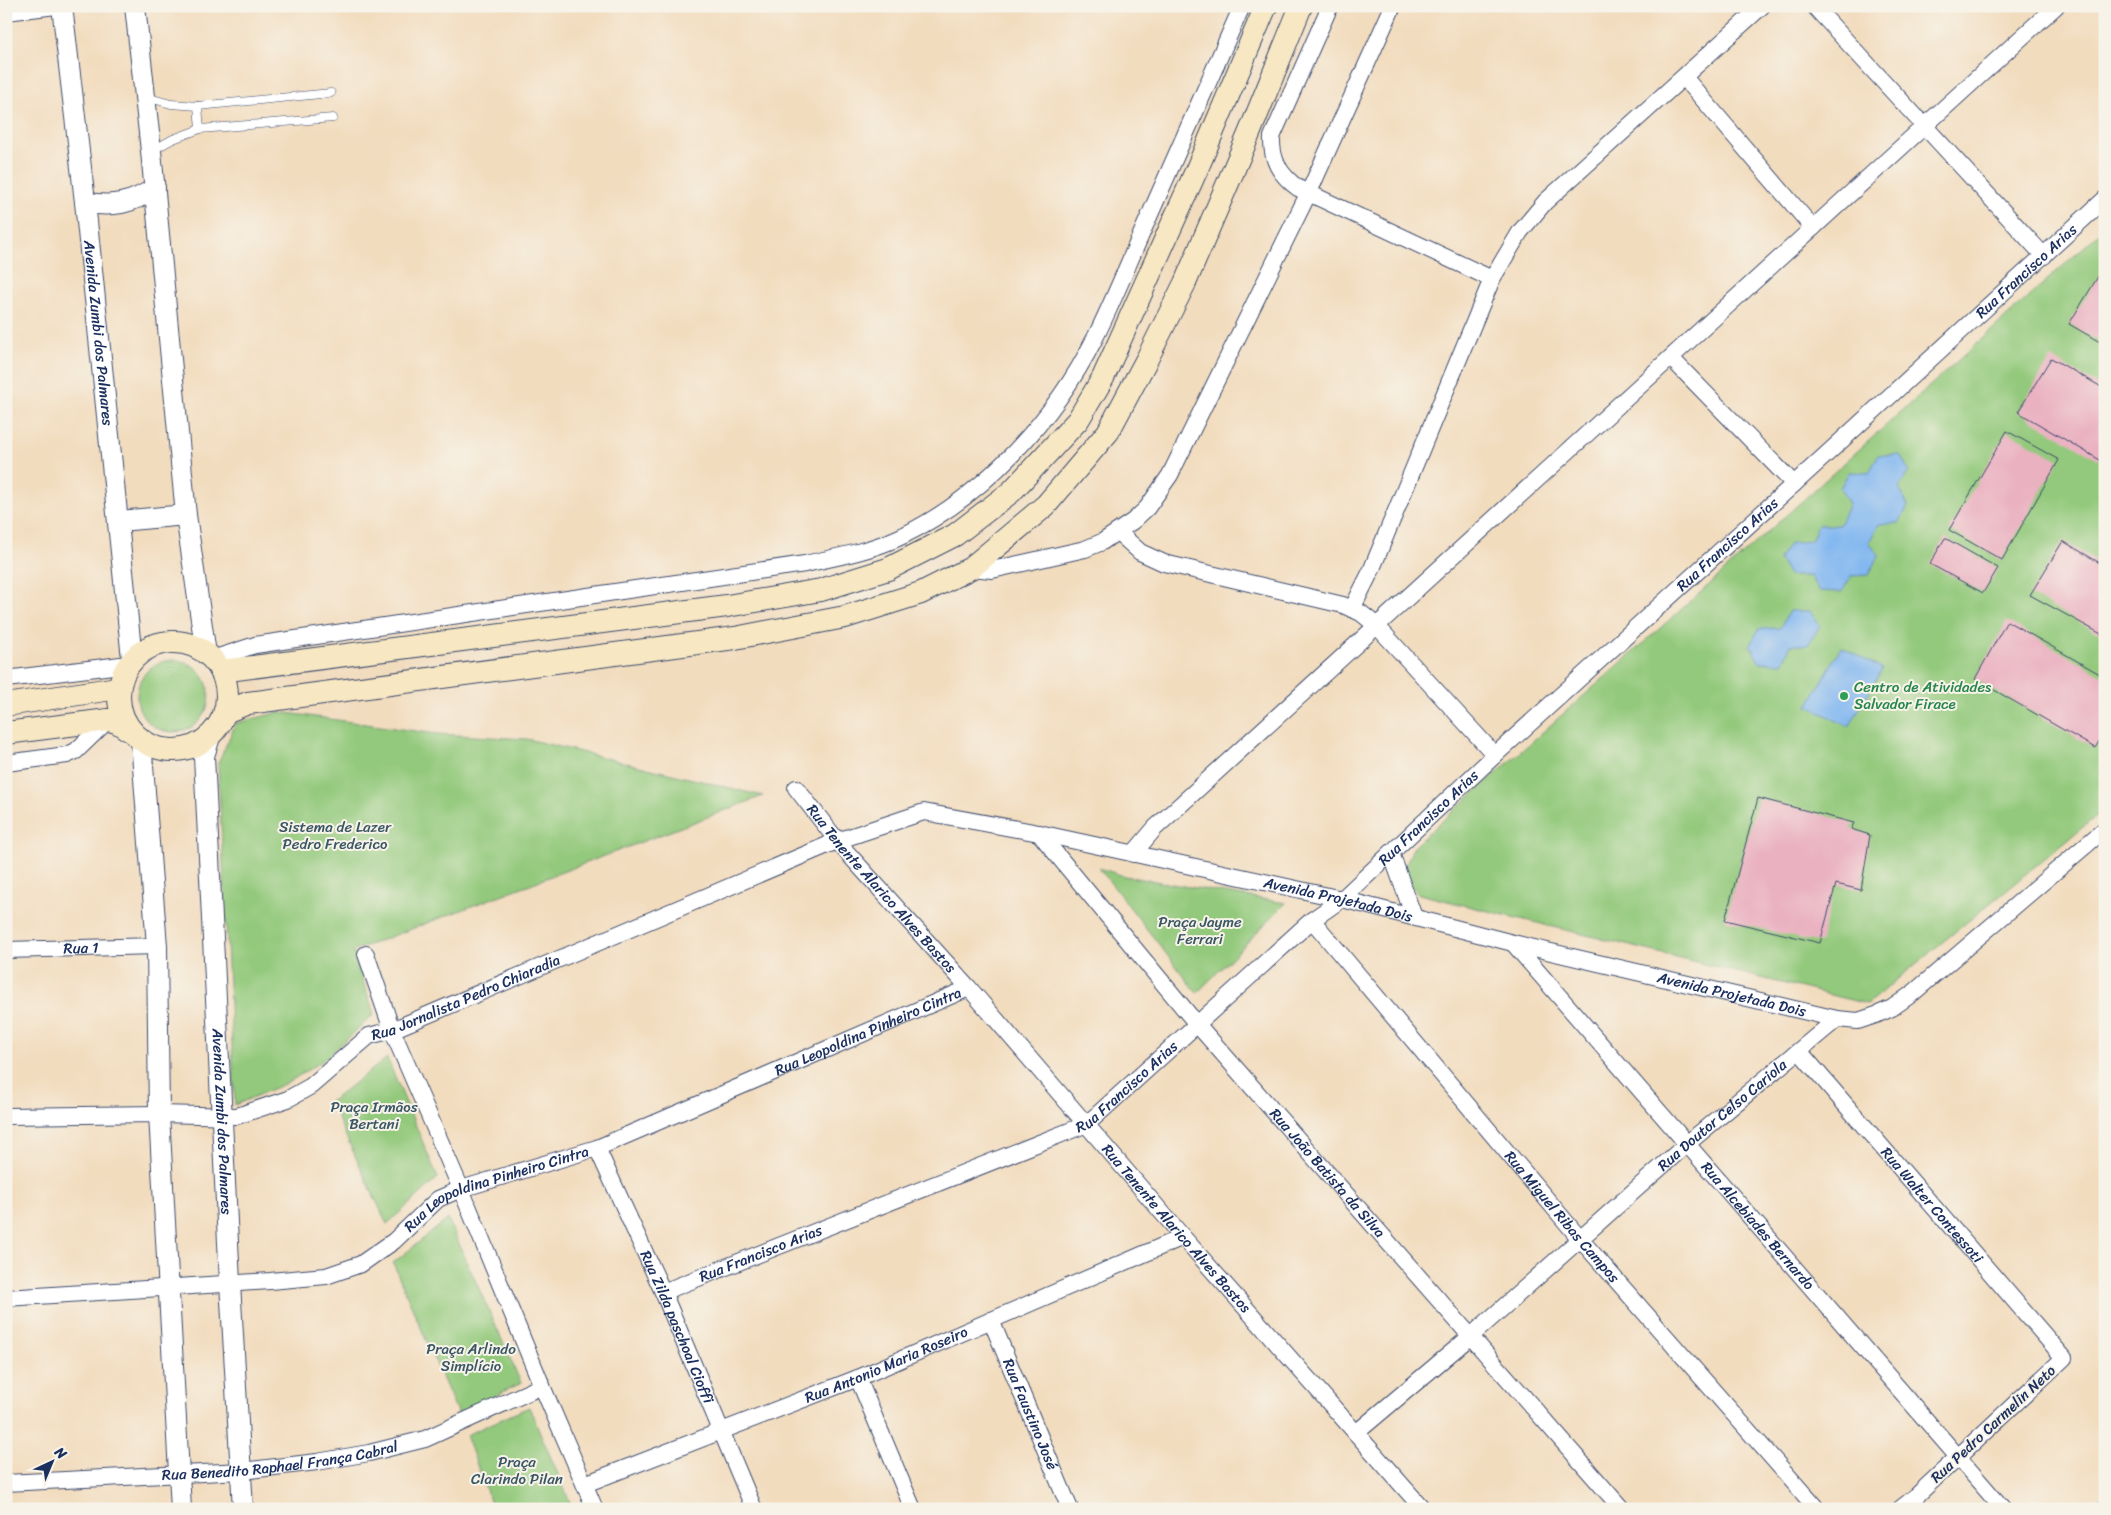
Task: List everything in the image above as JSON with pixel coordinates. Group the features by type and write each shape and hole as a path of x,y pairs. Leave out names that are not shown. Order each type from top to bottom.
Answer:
{"main road":[{"path":"213,661 727,606 821,590 888,569 955,534 1011,492 1078,420 1103,378 1197,169 1266,6"},
{"path":"225,712 248,703 734,638 845,617 921,592 971,568 1046,505 1108,432 1148,359 1184,283 1249,134 1301,6"},
{"path":"6,733 108,720 118,722 154,748 169,751 184,750 198,745 210,736 219,726 225,712 226,684 213,661 188,644 175,642 149,647 130,661 118,688 118,702 122,716 135,734"},
{"path":"6,705 118,688"}],"street":[{"path":"6,12 56,6"},
{"name":"Avenida Zumbi dos Palmares","path":"62,6 119,521 130,661"},
{"path":"135,6 144,96 152,151 186,515 213,661 256,645 805,564 860,552 898,538 926,523 972,491 1021,445 1057,402 1095,339 1242,6"},
{"path":"1330,6 1272,137 1273,156 1282,174 1289,182 1308,192 1492,279"},
{"path":"971,568 992,570 1085,549 1118,532 1147,508 1170,475 1308,192 1393,6"},
{"path":"1352,608 1371,571 1492,279 1520,232 1545,202 1762,6"},
{"path":"1814,6 1923,127 2044,256"},
{"path":"1134,854 1155,828 2056,6"},
{"path":"1249,134 1263,121 1300,74"},
{"path":"1684,77 1813,228"},
{"path":"85,202 96,205 118,205 131,202 155,188"},
{"name":"Rua Francisco Arias","path":"663,1292 1087,1124 1196,1023 1312,920 1342,899 1495,755 2105,199"},
{"path":"1671,358 1794,484"},
{"path":"119,521 186,515"},
{"path":"1118,532 1140,552 1164,562 1352,608 1377,626 1495,755"},
{"path":"6,679 130,661"},
{"path":"6,763 67,755 76,751 108,720"},
{"path":"135,734 157,946 158,1114 181,1509"},
{"name":"Avenida Zumbi dos Palmares","path":"210,736 204,756 221,1115 243,1509"},
{"name":"Rua Tenente Alarico Alves Bastos","path":"796,788 838,841 969,988 1183,1237 1423,1509"},
{"name":"Avenida Projetada Dois","path":"838,841 924,812 1038,833 1342,899 1514,943 1837,1019"},
{"path":"1837,1019 1858,1021 1892,1008 1913,993 2105,829"},
{"name":"Rua João Batista da Silva","path":"1038,833 1196,1023 1622,1509"},
{"name":"Rua Jornalista Pedro Chiaradia","path":"6,1116 158,1114 237,1116 288,1099 311,1086 369,1036 392,1030 838,841"},
{"path":"1391,853 1414,917"},
{"name":"Rua Miguel Ribas Campos","path":"1312,920 1581,1240 1817,1509"},
{"name":"Rua Alcebiades Bernardo","path":"1514,943 2003,1509"},
{"name":"Rua 1","path":"6,950 157,946"},
{"path":"366,954 392,1030 595,1509"},
{"name":"Rua Leopoldina Pinheiro Cintra","path":"6,1298 326,1276 361,1264 394,1241 438,1200 461,1189 597,1148 969,988"},
{"name":"Rua Doutor Celso Cariola","path":"1356,1433 1581,1240 1688,1143 1800,1052 1837,1019"},
{"name":"Rua Walter Contessoti","path":"1800,1052 2064,1358"},
{"name":"Rua Zilda paschoal Cioffi","path":"597,1148 663,1292 754,1509"},
{"name":"Rua Antonio Maria Roseiro","path":"585,1484 858,1378 1183,1237"},
{"name":"Rua Faustino José","path":"991,1320 1070,1509"},
{"name":"Rua Pedro Carmelin Neto","path":"1900,1509 2064,1358"},
{"path":"858,1378 913,1509"},
{"name":"Rua Benedito Raphael França Cabral","path":"6,1483 242,1471 317,1462 425,1439 542,1386"}],"lane":[{"path":"144,96 170,104 198,106 331,94"},
{"path":"198,106 200,128"},
{"path":"152,151 173,139 200,128 333,118"}],"green space":[{"name":"Centro de Atividades Salvador Firace","path":"2105,228 2105,809 1867,1004 1419,894 1413,888 1408,882 1405,871 1414,846 1710,584"},
{"path":"180,660 199,670 207,682 209,696 207,710 199,722 187,730 166,732 147,722 139,710 137,689 147,670 159,662"},
{"name":"Sistema de Lazer Pedro Frederico","path":"280,712 437,734 527,739 763,796 353,951 374,1014 325,1059 289,1082 235,1105 218,763 236,723"},
{"name":"Praça Jayme Ferrari","path":"1099,868 1124,876 1286,903 1197,993"},
{"name":"Praça Irmãos Bertani","path":"387,1058 438,1178 387,1224 330,1102"},
{"name":"Praça Arlindo Simplício","path":"448,1219 521,1383 458,1414 393,1263"},
{"name":"Praça Clarindo Pilan","path":"529,1407 573,1509 493,1509 466,1435"}],"water":[{"path":"1878,455 1900,455 1909,471 1899,488 1908,506 1899,523 1879,524 1869,542 1879,556 1869,575 1851,576 1842,592 1819,591 1810,576 1790,576 1779,559 1790,543 1811,541 1818,525 1839,525 1849,504 1840,488 1849,472 1869,473"},
{"path":"1789,611 1810,611 1820,626 1808,645 1791,645 1782,663 1759,662 1750,645 1759,629 1780,628"},
{"path":"1841,647 1882,669 1849,727 1808,706"}],"building":[{"path":"2102,270 2105,272 2105,345 2069,324"},
{"path":"2051,358 2105,389 2105,463 2018,412"},
{"path":"2007,431 2059,460 2002,560 1949,530"},
{"path":"1945,538 1998,568 1983,593 1930,564"},
{"path":"2063,541 2105,566 2103,635 2030,595"},
{"path":"2007,621 2105,677 2105,732 2095,748 1975,679"},
{"path":"1758,798 1854,823 1851,829 1870,835 1861,890 1836,884 1820,943 1725,920"}],"waterway":[{"path":"2085,1509 2105,1496"}],"place":[{"name":"Centro de Atividades Salvador Firace","path":"1844,696"}]}
